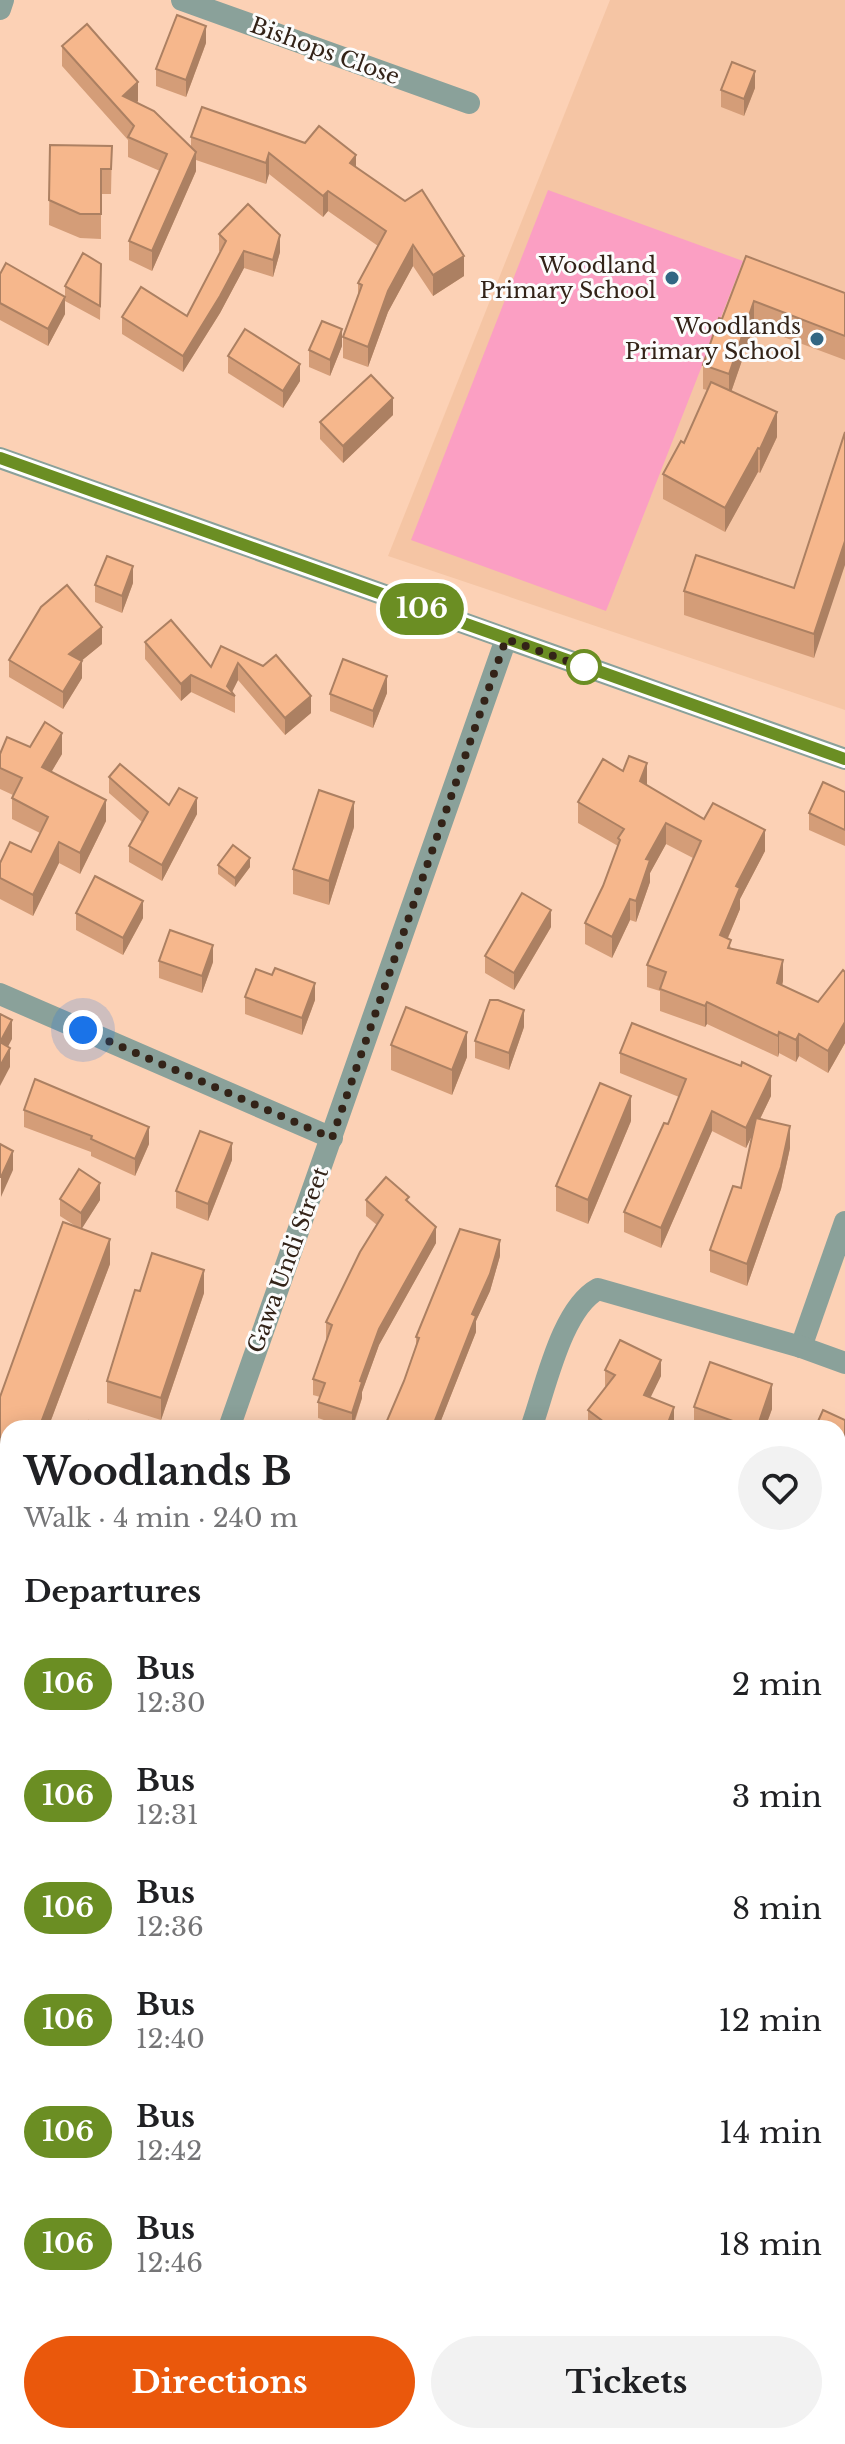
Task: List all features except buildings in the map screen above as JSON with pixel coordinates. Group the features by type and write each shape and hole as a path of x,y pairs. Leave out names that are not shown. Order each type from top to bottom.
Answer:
{"street":[{"path":"0,9 3,0"},
{"name":"Bishops Close","path":"182,0 469,103"},
{"path":"0,458 845,759"},
{"name":"Gawa Undi Street","path":"232,1420 506,639"},
{"path":"0,994 332,1138"},
{"path":"801,1347 845,1222"},
{"path":"534,1420 570,1323 583,1303 598,1289 801,1347 845,1363"}],"shaded area":[{"name":"Woodland Primary School","path":"610,0 845,0 845,710 388,556"},
{"path":"548,190 743,261 606,611 411,540"}],"bus line":[{"name":"106","path":"0,458 845,759"}],"place":[{"name":"Woodland Primary School","path":"672,278"},
{"name":"Woodlands Primary School","path":"817,339"}],"route":[{"path":"83,1030 332,1138 506,639 584,667"}]}
